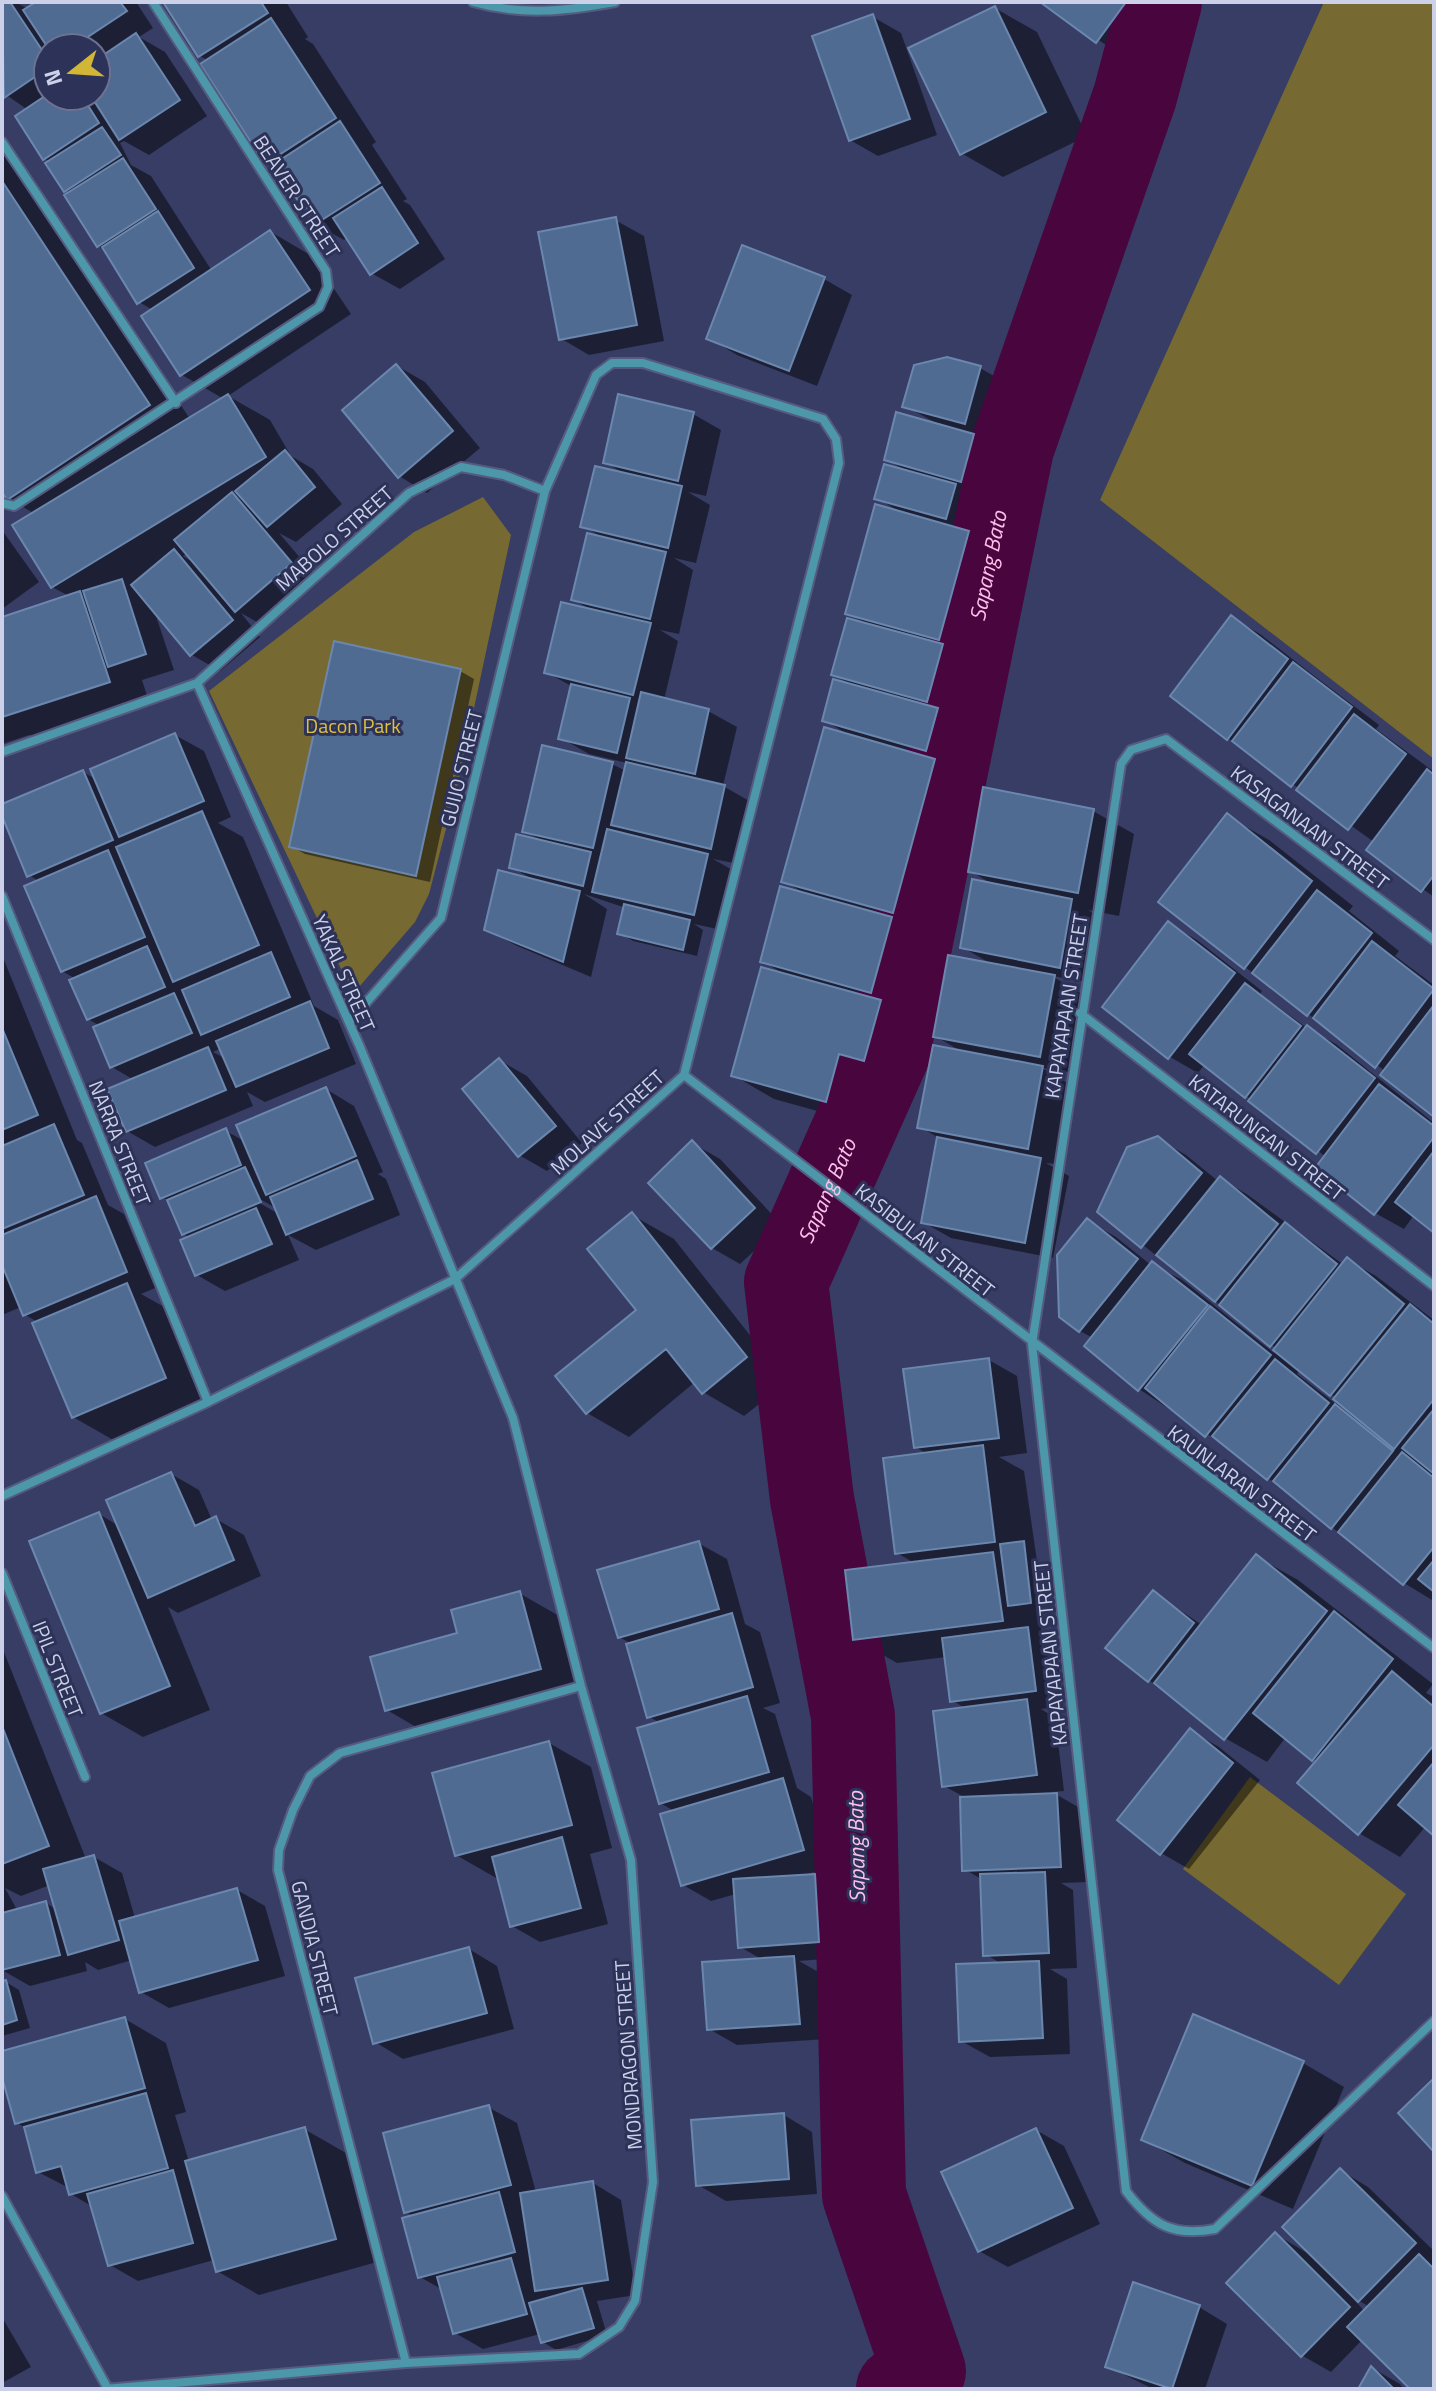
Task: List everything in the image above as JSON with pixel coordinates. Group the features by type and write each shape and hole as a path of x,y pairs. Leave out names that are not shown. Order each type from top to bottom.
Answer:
{"street":[{"name":"BEAVER STREET","path":"2,503 14,506 176,403 319,307 328,287 326,271 153,2"},
{"path":"473,2 507,11 553,13 615,2"},
{"path":"2,142 176,403"},
{"name":"MOLAVE STREET","path":"2,1496 208,1402 455,1279 684,1075 839,463 836,439 823,419 643,363 612,363 596,375 545,491"},
{"name":"MABOLO STREET","path":"2,752 197,683 409,493 461,467 504,475 545,491"},
{"name":"GUIJO STREET","path":"349,1022 441,918 545,491"},
{"name":"YAKAL STREET","path":"197,683 349,1022 455,1279"},
{"name":"KASAGANAAN STREET","path":"1166,739 1434,940"},
{"name":"KAPAYAPAAN STREET","path":"1166,739 1131,750 1121,764 1080,1013 1032,1344 1126,2191 1144,2215 1165,2226 1187,2234 1215,2229 1434,2021"},
{"name":"NARRA STREET","path":"2,896 208,1402"},
{"name":"KATARUNGAN STREET","path":"1080,1013 1434,1286"},
{"name":"KASIBULAN STREET","path":"684,1075 887,1228 1032,1344"},
{"name":"MONDRAGON STREET","path":"107,2389 406,2363 579,2354 619,2327 635,2301 653,2182 631,1860 581,1686 513,1418 455,1279"},
{"name":"KAUNLARAN STREET","path":"1032,1344 1434,1648"},
{"name":"IPIL STREET","path":"2,1573 85,1777"},
{"name":"GANDIA STREET","path":"406,2363 278,1870 279,1850 310,1776 340,1753 581,1686"},
{"path":"2,2196 107,2389"}],"green space":[{"path":"1324,2 1434,2 1434,759 1100,500"},
{"name":"Dacon Park","path":"483,497 511,535 458,783 429,894 415,922 353,994 209,691 414,532"},
{"path":"1250,1777 1406,1894 1339,1985 1183,1869"}],"building":[{"path":"2,2 10,2 32,35 32,79 4,98"},
{"path":"36,2 120,2 127,11 95,32 37,32 23,10"},
{"path":"163,2 261,2 268,13 198,57"},
{"path":"1040,2 1126,2 1096,43"},
{"path":"995,6 1046,112 960,155 908,48"},
{"path":"873,14 910,119 849,141 812,36"},
{"path":"271,18 336,118 265,164 200,64"},
{"path":"136,33 180,100 119,140 101,112 112,112 112,49"},
{"path":"32,105 32,112 92,112 99,123 43,160 15,116"},
{"path":"340,121 380,183 314,225 274,164"},
{"path":"102,127 121,155 64,192 45,163"},
{"path":"123,158 156,209 97,247 64,195"},
{"path":"2,181 150,405 7,500 2,492"},
{"path":"382,187 418,243 370,275 333,218"},
{"path":"158,211 194,268 137,304 102,247"},
{"path":"616,217 637,325 559,340 538,232"},
{"path":"270,230 310,290 180,376 141,316"},
{"path":"742,245 825,277 789,371 706,339"},
{"path":"947,357 981,366 965,424 902,407 914,365"},
{"path":"396,364 453,431 398,478 342,410"},
{"path":"228,394 266,457 51,588 12,525"},
{"path":"618,394 694,412 678,481 603,463"},
{"path":"896,412 974,434 961,482 884,460"},
{"path":"285,450 315,487 267,527 235,491"},
{"path":"884,464 956,484 946,519 874,499"},
{"path":"595,466 682,486 668,548 580,527"},
{"path":"232,492 292,563 235,612 174,540"},
{"path":"875,504 969,531 939,640 845,614"},
{"path":"587,533 666,552 650,619 571,600"},
{"path":"174,549 233,620 190,656 131,585"},
{"path":"122,579 146,654 108,667 83,591"},
{"path":"80,591 110,682 2,717 2,617"},
{"path":"561,602 651,623 633,695 544,673"},
{"path":"1231,615 1288,659 1227,740 1170,696"},
{"path":"847,618 943,644 927,702 831,675"},
{"path":"334,641 461,669 416,876 289,847"},
{"path":"1293,662 1352,707 1291,787 1232,741"},
{"path":"833,679 938,708 926,751 822,721"},
{"path":"571,684 630,698 617,753 558,739"},
{"path":"641,692 709,709 695,774 626,758"},
{"path":"1354,714 1406,754 1348,830 1296,790"},
{"path":"824,727 935,759 893,913 781,882"},
{"path":"175,733 204,801 119,837 90,769"},
{"path":"542,745 613,762 593,848 522,832"},
{"path":"626,762 725,785 711,849 611,825"},
{"path":"1427,769 1434,775 1434,875 1421,892 1366,850"},
{"path":"83,770 113,840 27,877 2,816 2,804"},
{"path":"983,787 1094,809 1078,893 968,872"},
{"path":"202,811 259,945 173,982 116,847"},
{"path":"1227,813 1312,881 1244,969 1158,902"},
{"path":"607,829 708,854 694,915 592,892"},
{"path":"516,834 591,852 583,886 509,868"},
{"path":"108,850 145,937 61,972 24,886"},
{"path":"498,870 580,891 563,962 484,930"},
{"path":"972,879 1072,899 1060,968 960,948"},
{"path":"780,886 892,917 871,993 760,962"},
{"path":"1317,890 1372,933 1307,1016 1252,973"},
{"path":"624,904 690,920 683,950 617,934"},
{"path":"1168,921 1235,973 1168,1059 1102,1007"},
{"path":"1372,941 1434,989 1375,1068 1313,1018"},
{"path":"147,946 165,987 87,1020 69,980"},
{"path":"271,952 290,997 201,1035 182,990"},
{"path":"948,955 1055,975 1040,1057 933,1037"},
{"path":"761,967 881,1000 864,1061 839,1054 826,1102 731,1076"},
{"path":"1245,983 1301,1026 1245,1098 1189,1054"},
{"path":"174,993 192,1033 110,1068 93,1027"},
{"path":"310,1001 329,1048 236,1087 216,1041"},
{"path":"1434,1005 1434,1117 1380,1075"},
{"path":"1307,1025 1375,1078 1316,1154 1248,1101"},
{"path":"2,1028 38,1115 2,1130"},
{"path":"933,1045 1043,1066 1028,1149 917,1128"},
{"path":"208,1047 226,1090 126,1132 107,1089"},
{"path":"499,1058 556,1126 518,1157 462,1089"},
{"path":"1379,1084 1434,1126 1434,1137 1374,1215 1315,1168"},
{"path":"326,1087 356,1156 266,1195 236,1125"},
{"path":"54,1124 84,1195 2,1229 2,1146"},
{"path":"226,1128 241,1165 160,1199 145,1163"},
{"path":"1158,1136 1202,1173 1141,1248 1097,1212 1127,1147"},
{"path":"937,1137 1041,1158 1025,1243 921,1223"},
{"path":"692,1140 755,1208 711,1249 648,1183"},
{"path":"1434,1151 1434,1233 1395,1202"},
{"path":"357,1160 373,1199 286,1235 270,1197"},
{"path":"245,1167 261,1202 182,1235 167,1200"},
{"path":"1220,1176 1278,1224 1215,1302 1156,1255"},
{"path":"96,1196 127,1272 23,1316 2,1265 2,1235"},
{"path":"256,1208 272,1244 195,1276 180,1240"},
{"path":"632,1212 747,1357 702,1394 666,1349 586,1414 555,1376 636,1310 587,1249"},
{"path":"1087,1218 1138,1259 1079,1332 1059,1317 1057,1255"},
{"path":"1285,1222 1337,1264 1270,1347 1219,1305"},
{"path":"1347,1257 1404,1304 1330,1396 1273,1350"},
{"path":"1152,1261 1208,1305 1138,1391 1084,1346"},
{"path":"127,1283 166,1378 72,1418 32,1323"},
{"path":"1410,1304 1434,1324 1434,1399 1394,1449 1333,1399"},
{"path":"1210,1306 1271,1355 1205,1437 1145,1388"},
{"path":"989,1358 999,1438 914,1448 903,1369"},
{"path":"1275,1359 1329,1403 1267,1480 1212,1436"},
{"path":"1335,1404 1393,1451 1331,1529 1273,1481"},
{"path":"1434,1409 1434,1474 1402,1448"},
{"path":"983,1445 995,1542 895,1554 883,1458"},
{"path":"1402,1452 1434,1478 1434,1547 1403,1585 1338,1532"},
{"path":"171,1472 195,1526 216,1516 234,1560 148,1598 106,1500"},
{"path":"99,1512 170,1686 100,1714 29,1541"},
{"path":"699,1541 719,1609 618,1638 597,1570"},
{"path":"1024,1541 1031,1603 1008,1606 1000,1544"},
{"path":"993,1552 1003,1621 853,1640 845,1570"},
{"path":"1256,1554 1327,1611 1224,1740 1154,1683"},
{"path":"1434,1560 1434,1592 1418,1579"},
{"path":"1153,1590 1194,1623 1148,1682 1105,1648"},
{"path":"520,1591 541,1669 385,1711 370,1657 457,1633 451,1610"},
{"path":"1334,1611 1393,1659 1312,1761 1253,1713"},
{"path":"732,1613 753,1687 647,1718 626,1644"},
{"path":"1028,1627 1036,1691 950,1702 942,1638"},
{"path":"1392,1671 1434,1707 1434,1745 1358,1835 1297,1783"},
{"path":"747,1696 769,1772 659,1804 637,1728"},
{"path":"1027,1699 1037,1775 942,1787 933,1711"},
{"path":"2,1726 49,1846 2,1864"},
{"path":"1190,1728 1233,1763 1160,1855 1117,1820"},
{"path":"549,1741 572,1825 455,1856 432,1773"},
{"path":"1434,1762 1434,1836 1398,1805"},
{"path":"783,1778 804,1850 681,1886 660,1814"},
{"path":"1057,1793 1061,1867 962,1871 960,1797"},
{"path":"562,1837 581,1908 510,1927 492,1857"},
{"path":"94,1855 119,1940 68,1955 43,1869"},
{"path":"1045,1872 1049,1953 983,1956 980,1874"},
{"path":"815,1874 819,1942 738,1948 733,1879"},
{"path":"237,1888 258,1960 139,1993 119,1921"},
{"path":"46,1901 60,1955 2,1970 2,1913"},
{"path":"469,1947 487,2013 373,2044 355,1978"},
{"path":"794,1956 800,2024 707,2030 702,1962"},
{"path":"1039,1961 1043,2038 959,2042 956,1964"},
{"path":"6,1980 17,2020 2,2025 2,1981"},
{"path":"1193,2014 1304,2061 1252,2186 1141,2140"},
{"path":"125,2017 145,2088 15,2124 2,2077 2,2051"},
{"path":"1434,2078 1434,2152 1398,2113"},
{"path":"146,2093 168,2168 69,2195 61,2166 36,2173 24,2127"},
{"path":"489,2105 511,2185 404,2213 383,2133"},
{"path":"784,2113 789,2179 696,2186 691,2120"},
{"path":"305,2127 336,2239 216,2272 185,2161"},
{"path":"1036,2128 1073,2208 978,2252 941,2172"},
{"path":"1340,2168 1416,2243 1358,2302 1282,2227"},
{"path":"173,2170 193,2243 108,2266 87,2194"},
{"path":"593,2181 608,2280 535,2291 520,2193"},
{"path":"499,2192 515,2252 418,2278 402,2218"},
{"path":"1275,2232 1350,2307 1301,2357 1226,2283"},
{"path":"1419,2254 1434,2269 1434,2389 1410,2389 1347,2327"},
{"path":"511,2258 527,2314 453,2334 437,2277"},
{"path":"1133,2282 1200,2305 1172,2389 1105,2367"},
{"path":"582,2288 594,2328 541,2343 529,2303"},
{"path":"1371,2366 1394,2389 1358,2389"}],"waterway":[{"name":"Sapang Bato","path":"898,2389 924,2371 864,2195 853,1716 812,1499 786,1282 888,1053 1012,448 1135,96 1160,2"}]}
